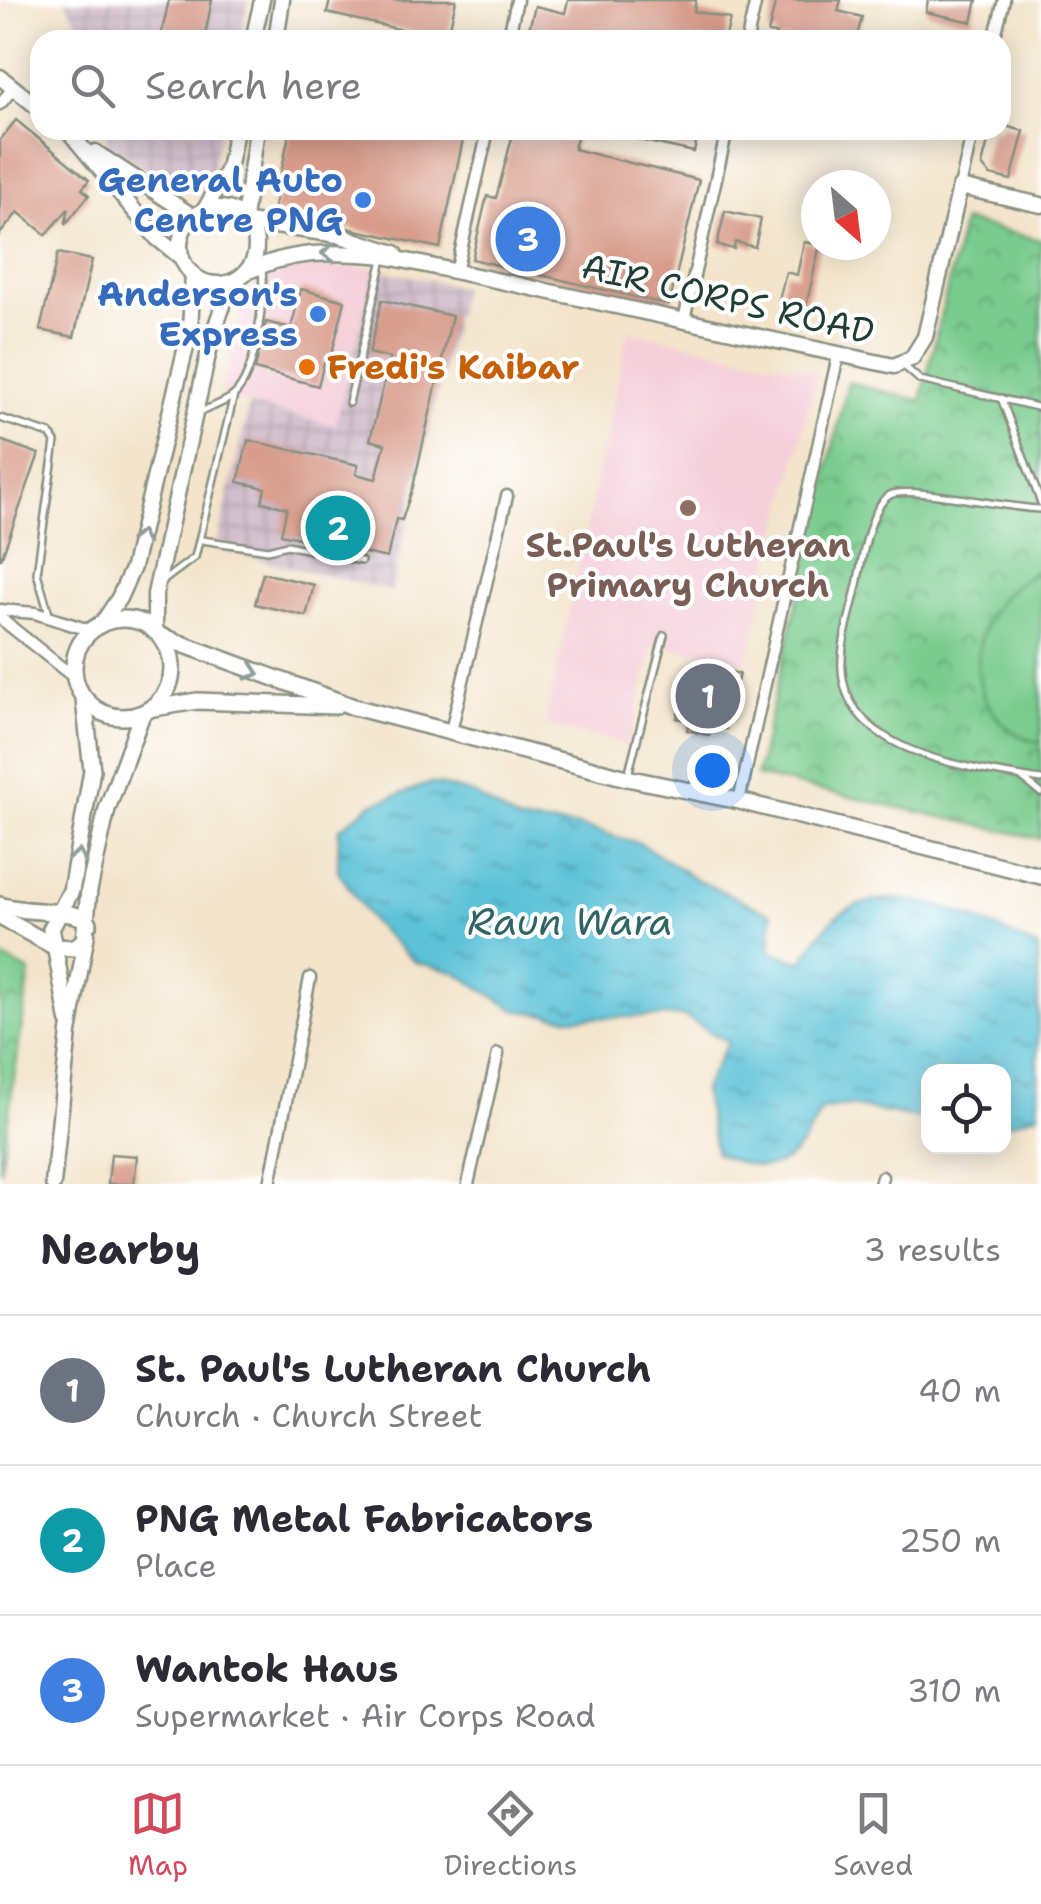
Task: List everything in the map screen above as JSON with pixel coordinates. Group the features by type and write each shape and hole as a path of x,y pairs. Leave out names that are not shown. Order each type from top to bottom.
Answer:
{"main road":[{"path":"256,30 262,0"},
{"path":"278,30 282,0"},
{"path":"0,77 30,100"},
{"path":"76,140 157,238 182,258 193,274 211,284 238,277"},
{"path":"80,140 136,182 199,214 228,209 246,220"},
{"path":"182,258 184,229 199,214 228,169 234,140"},
{"path":"53,1184 69,1032 88,928 88,890 107,809 148,711 171,682 173,666 159,634 157,585 212,337 256,244 246,220 257,140"},
{"path":"960,186 1041,204"},
{"name":"AIR CORPS ROAD","path":"238,277 262,264 306,254 384,256 457,268 881,366 902,364 912,358 925,338 960,186"},
{"name":"AIR CORPS ROAD","path":"246,220 357,239 414,260"},
{"path":"69,1032 51,929 71,892 92,770 83,697 76,680 77,652 119,598 133,567 190,330 193,274"},
{"path":"96,628 126,619 354,707 628,778 739,800 1041,876"},
{"path":"83,697 110,716 197,701 354,707"},
{"path":"0,906 32,914 76,912 88,928"},
{"path":"0,917 55,947 74,948 88,928"}],"street":[{"path":"510,30 517,0"},
{"path":"749,30 756,0"},
{"path":"996,30 1004,0"},
{"path":"0,104 14,87"},
{"path":"457,268 486,140"},
{"path":"684,320 725,140"},
{"path":"960,186 971,140"},
{"path":"739,800 838,356"},
{"path":"451,731 507,496"},
{"path":"0,610 96,628"},
{"path":"0,618 76,680"},
{"path":"270,1184 310,978"},
{"path":"468,1184 498,1054"}],"lane":[{"path":"349,402 384,256"},
{"path":"157,585 196,557 234,395 244,380 265,298 262,264"},
{"path":"902,364 920,380 1041,408"},
{"path":"195,415 234,395"},
{"path":"1001,398 1041,506 1013,509 921,492 892,493 883,501 866,538 841,669 849,700 866,723 890,742 939,759 1041,780"},
{"path":"0,418 50,434 56,442 37,573 50,617"},
{"path":"200,540 268,550 287,545 361,560"},
{"path":"628,778 664,635"},
{"path":"1020,776 1041,794"}],"shaded area":[{"path":"65,0 249,0 242,30 82,30"},
{"path":"218,140 209,189 166,184 107,142"},
{"path":"305,265 375,269 335,426 220,397 247,293 276,270"},
{"path":"375,269 462,287 391,591 216,549 249,405 335,426"},
{"name":"St.Paul's Lutheran Primary Church","path":"628,331 817,372 747,661 653,645 629,745 545,726"}],"green space":[{"path":"963,221 1041,240 1041,839 756,776 848,382 921,401"},
{"path":"1041,572 1041,743 1013,731 993,712 981,688 978,660 982,633 995,607 1014,586"},
{"path":"0,956 30,972 0,1171"}],"water":[{"name":"Raun Wara","path":"431,783 473,794 519,822 583,827 641,844 701,882 772,914 770,951 802,962 834,918 863,903 888,899 914,901 991,926 1038,948 1038,1114 1011,1123 1011,1064 921,1064 921,1119 850,1106 822,1109 802,1143 781,1162 754,1166 716,1153 703,1090 728,1042 683,1016 571,1018 515,1010 455,972 415,962 372,922 338,871 339,829 372,804"}],"building":[{"path":"169,0 212,0 206,30 162,30"},
{"path":"330,0 456,0 449,30 403,30 327,13"},
{"path":"568,0 696,0 694,11 730,19 727,30 529,30 535,6 565,13"},
{"path":"776,0 841,0 838,11 862,17 859,30 769,30"},
{"path":"928,0 977,0 972,22 926,12"},
{"path":"16,120 30,132 30,140 40,140 89,180 82,189 89,195 65,225 69,208 46,235 18,212 0,234 0,140"},
{"path":"1011,128 1024,131 1011,180 990,175 982,165 988,140 1011,140"},
{"name":"General Auto Centre PNG","path":"288,140 463,140 440,248 273,212"},
{"path":"511,140 576,140 574,149 699,180 669,305 472,259 487,196 496,198"},
{"path":"639,140 697,140 694,152"},
{"path":"725,211 761,219 755,247 735,242 734,249 717,245"},
{"path":"58,253 92,260 74,337 40,330"},
{"path":"801,256 801,260 817,260 806,306 779,300 786,272 797,275"},
{"path":"301,289 345,301 331,357 326,355 318,386 255,369 266,322 291,328"},
{"path":"382,300 452,316 413,487 402,520 396,519 387,558 281,534 287,508 262,502 265,488 238,482 248,440 358,465 356,474 376,479 385,444 370,440 390,358 369,353"},
{"path":"0,440 39,454 1,559 0,559"},
{"path":"263,573 314,585 306,616 255,604"},
{"path":"691,663 739,674 726,729 711,726 709,735 687,730 689,721 677,718"},
{"path":"111,1154 137,1156 134,1184 108,1184"}],"place":[{"name":"General Auto Centre PNG","path":"363,200"},
{"name":"Wantok Haus","path":"528,239"},
{"name":"Anderson's Express","path":"318,314"},
{"name":"Fredi's Kaibar","path":"307,367"},
{"name":"St.Paul's Lutheran Primary Church","path":"688,508"},
{"name":"PNG Metal Fabricators","path":"338,528"},
{"name":"St. Paul's Lutheran Church","path":"708,696"}]}
